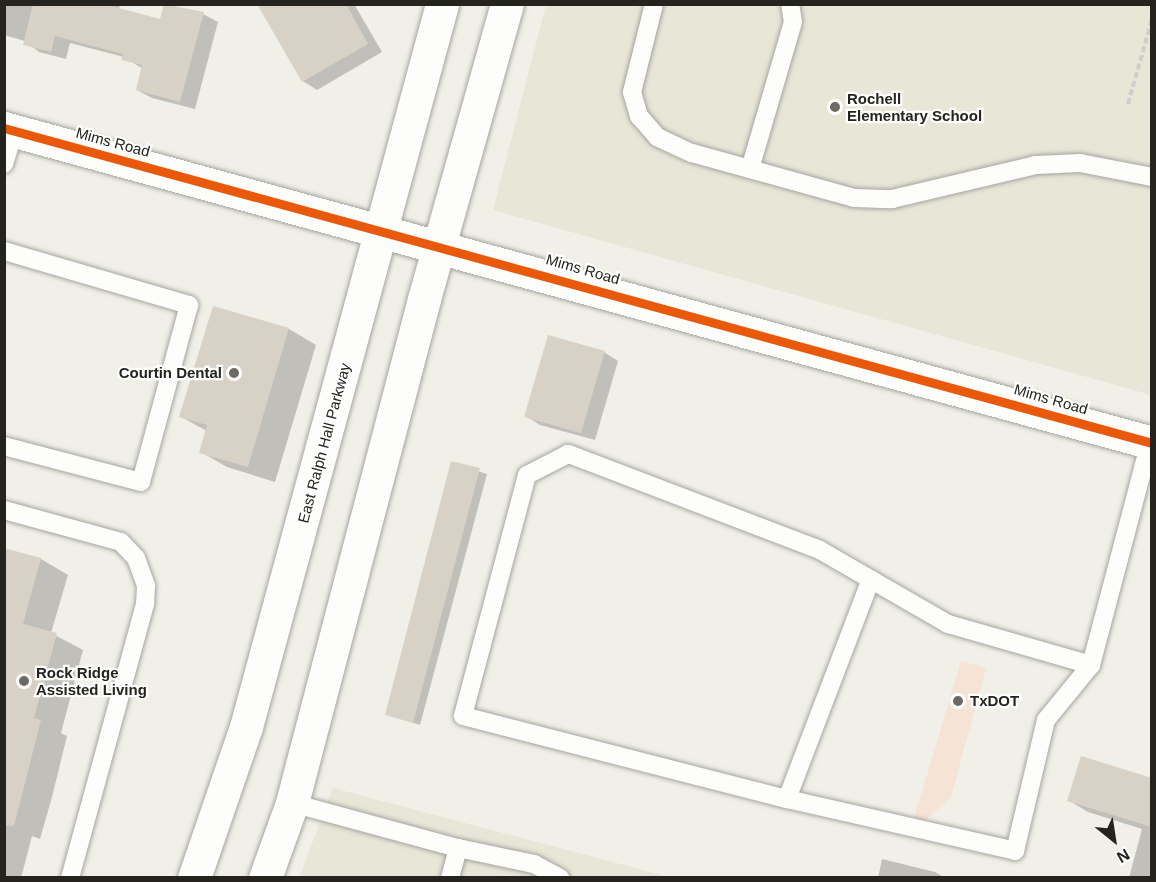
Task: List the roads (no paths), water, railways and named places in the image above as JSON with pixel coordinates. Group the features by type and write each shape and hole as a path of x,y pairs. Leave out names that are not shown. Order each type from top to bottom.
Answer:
{"main road":[{"name":"East Ralph Hall Parkway","path":"194,878 246,728 442,4"},
{"path":"265,878 292,803 440,246 507,4"},
{"name":"Mims Road","path":"9,129 1151,442"}],"lane":[{"path":"654,4 632,92 639,116 657,137 692,153 854,198 892,199 1036,165 1080,163 1152,177"},
{"path":"750,169 793,22 790,4"},
{"path":"4,164 9,129"},
{"path":"4,250 189,305 141,482 4,446"},
{"path":"1091,665 948,624 820,550 568,454 527,475 463,716 787,799 1015,851 1046,720 1091,665 1151,442"},
{"path":"4,510 121,542 136,558 146,586 145,604 70,878"},
{"path":"787,799 871,579"},
{"path":"292,803 458,848 534,864 560,878"},
{"path":"450,878 458,848"}],"place":[{"name":"Rochell Elementary School","path":"835,107"},
{"name":"Courtin Dental","path":"234,373"},
{"name":"Rock Ridge Assisted Living","path":"24,681"},
{"name":"TxDOT","path":"958,701"}]}
